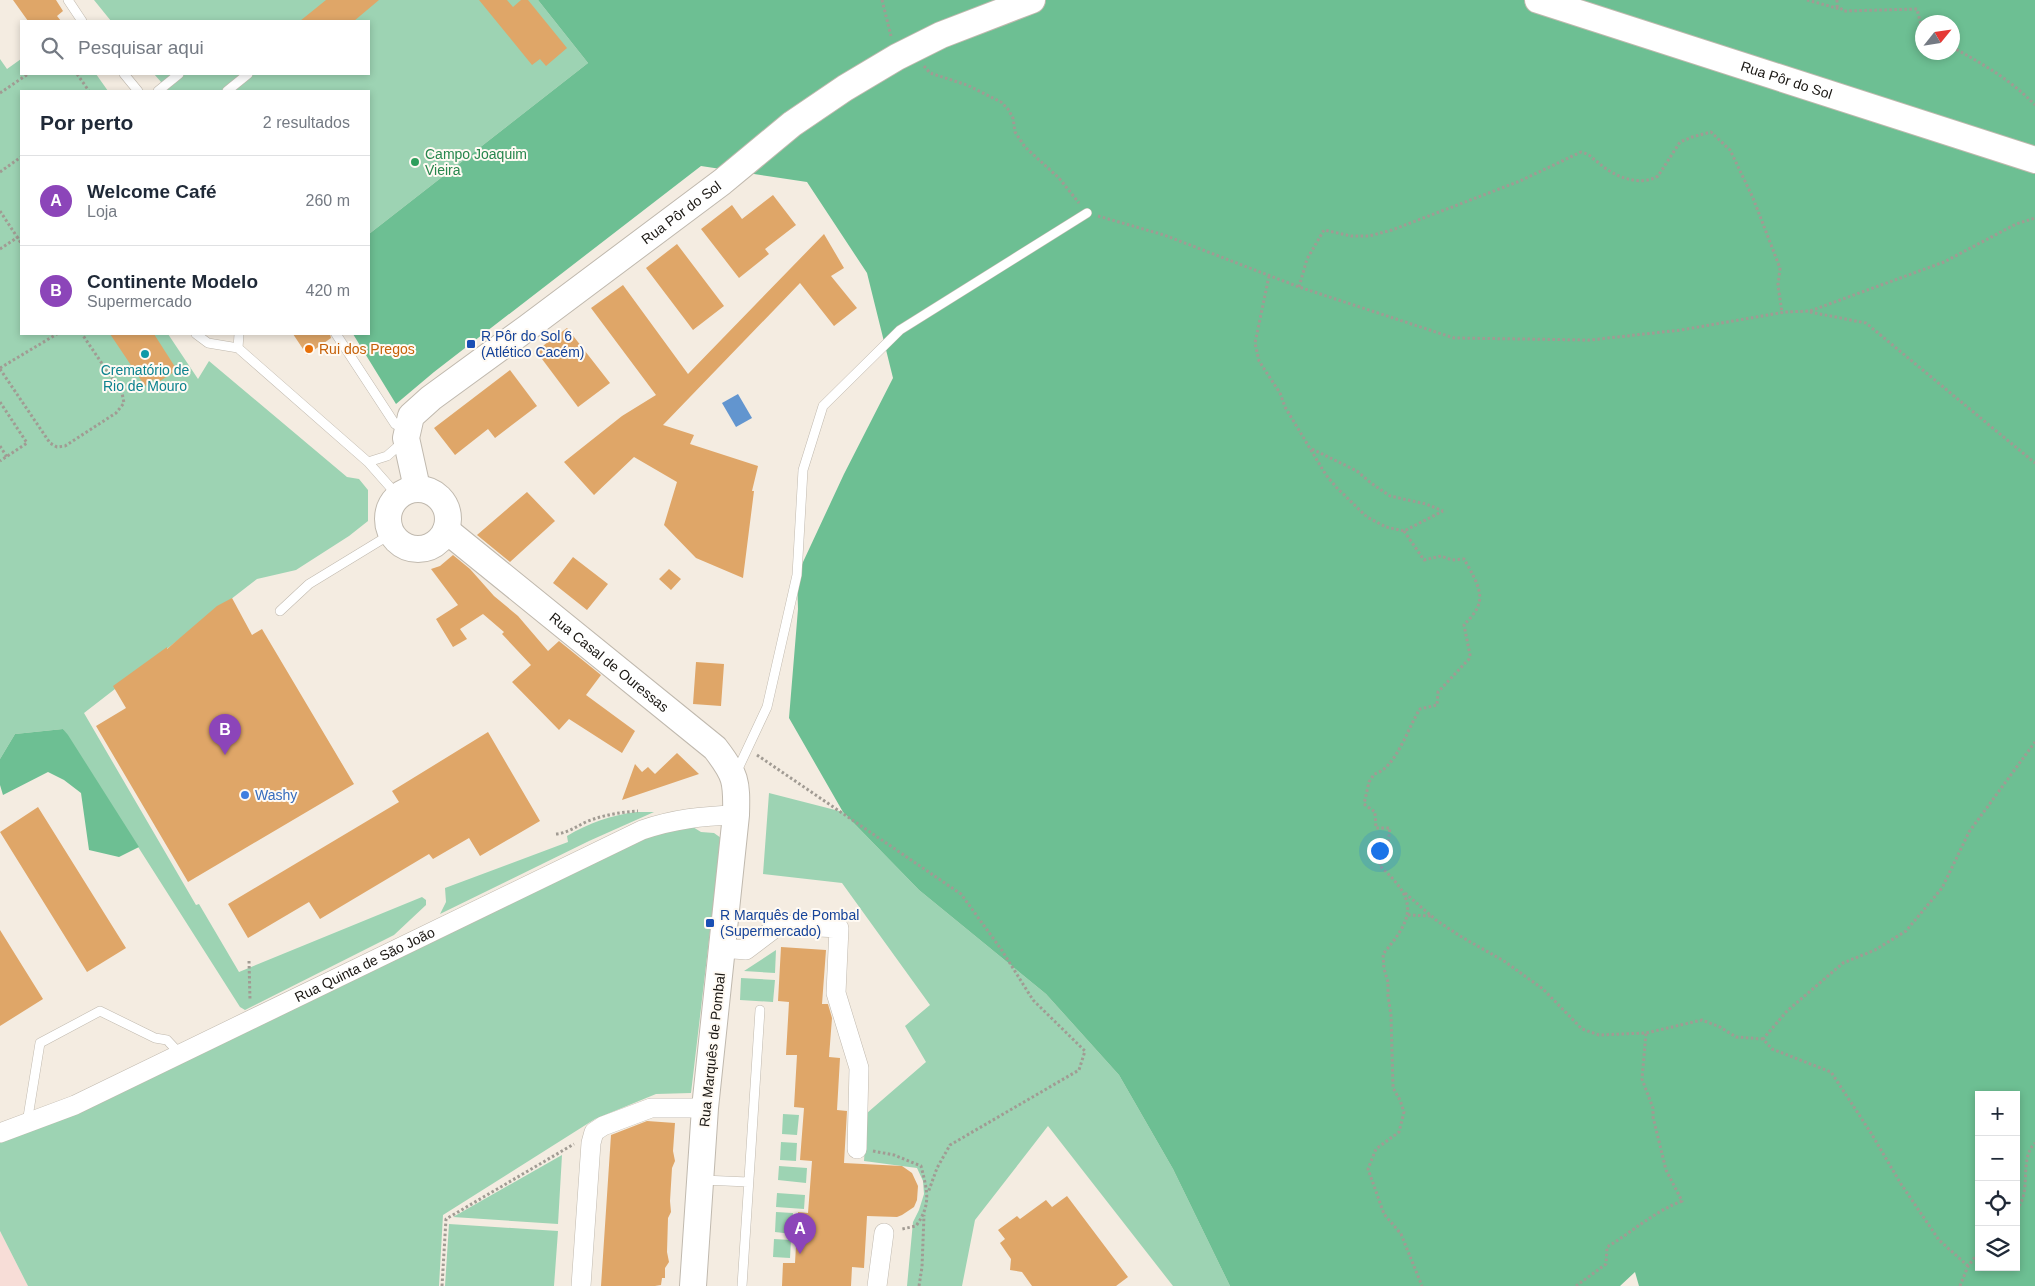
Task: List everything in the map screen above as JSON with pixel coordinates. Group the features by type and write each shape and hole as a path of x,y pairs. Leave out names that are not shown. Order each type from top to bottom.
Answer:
{"street":[{"name":"Rua Pôr do Sol","path":"406,434 411,416 431,398 528,328 722,182 792,124 845,88 906,52 985,17 1032,0"},
{"name":"Rua Pôr do Sol","path":"1538,0 2035,160"},
{"path":"406,434 407,492"},
{"path":"407,492 431,492 443,502 448,520 446,530 434,545 425,549 406,547 391,534 388,525 390,506 407,492"},
{"name":"Rua Casal de Ouressas","path":"446,530 715,748 734,776 737,789 736,815"},
{"name":"Rua Marquês de Pombal","path":"693,1286 705,1108 736,815"},
{"name":"Rua Quinta de São João","path":"0,1133 76,1105 642,830 669,821 686,818 736,815"},
{"path":"722,948 746,950 779,925 839,928 836,993 859,1068 857,1149"},
{"path":"581,1286 594,1132 603,1126 651,1108 705,1108"},
{"path":"877,1286 884,1233"}],"lane":[{"path":"68,0 81,20"},
{"path":"125,75 137,90"},
{"path":"159,90 178,75"},
{"path":"228,90 247,75"},
{"path":"734,776 767,707 794,584 803,470 823,406 900,330 1087,213"},
{"path":"197,335 208,343 238,348 368,462 407,492"},
{"path":"238,348 240,335"},
{"path":"337,335 395,424 406,434 387,456 368,462"},
{"path":"280,611 309,584 391,534"},
{"path":"742,1286 760,1010"},
{"path":"27,1122 40,1043 100,1011 155,1038 167,1040 181,1055"},
{"path":"700,1180 748,1182"}],"path":[{"path":"882,0 892,44 921,63 930,73 967,86 1001,102 1013,118 1015,132 1025,147 1059,178 1087,213 1164,235 1299,287 1454,338 1590,340 1681,330 1782,313 1810,312 1866,323 2035,463"},
{"path":"1807,0 1844,11 1917,9 1918,15"},
{"path":"1837,0 1837,6 1844,11"},
{"path":"1960,51 1996,71 2020,89 2035,105"},
{"path":"0,93 27,75"},
{"path":"78,75 88,90"},
{"path":"1299,287 1307,259 1324,230 1351,236 1369,236 1392,230 1520,181 1581,152 1589,154 1610,171 1629,180 1636,182 1653,180 1658,176 1680,142 1710,132 1730,150 1758,212 1780,268 1778,285 1782,313"},
{"path":"0,172 20,158"},
{"path":"0,211 19,236 0,249"},
{"path":"1810,312 1944,262 2016,224 2035,218"},
{"path":"1269,276 1255,343 1259,361 1280,393 1285,408 1326,475 1367,517 1386,527 1404,531 1443,511 1426,504 1390,496 1371,484 1357,471 1311,449"},
{"path":"55,335 0,369 50,443 57,447 65,446 116,412 124,403 122,393 83,335"},
{"path":"0,402 27,443 0,461"},
{"path":"0,446 7,457"},
{"path":"1404,531 1424,560 1442,556 1452,560 1464,559 1474,576 1480,601 1476,610 1464,625 1470,655 1469,660 1438,692 1437,705 1420,708 1390,763 1381,772 1374,774 1369,782 1364,804 1376,812 1376,828 1390,828 1387,850 1379,865 1397,882 1404,892 1432,916 1460,936 1504,961 1543,989 1582,1029 1599,1035 1646,1033 1702,1020 1736,1036 1762,1039 1772,1049 1831,1072 1938,1240 1968,1266"},
{"path":"1762,1039 1787,1011 1843,962 1876,950 1906,931 1942,888 1970,832 2035,742"},
{"path":"747,748 961,894 1002,949 1034,1000 1085,1051 1079,1070 993,1122 950,1145 937,1168 928,1193 924,1214 922,1267 919,1286"},
{"path":"556,834 565,833 589,821 620,812 644,811"},
{"path":"1404,892 1408,916 1397,937 1383,954 1391,1015 1393,1088 1404,1112 1399,1132 1376,1149 1368,1169 1384,1214 1400,1234 1422,1286"},
{"path":"1408,916 1432,916"},
{"path":"249,961 250,1001"},
{"path":"1576,1286 1606,1264 1607,1246 1632,1232 1665,1207 1682,1201 1666,1170 1653,1117 1653,1108 1642,1079 1646,1033"},
{"path":"442,1286 446,1218 594,1132"},
{"path":"2020,1205 2022,1203 2028,1149 2035,1143"},
{"path":"857,1149 894,1155 921,1166 928,1193"},
{"path":"884,1233 916,1226 924,1214"},
{"path":"1960,1286 1968,1266 1975,1257"}],"shaded area":[{"path":"0,1231 28,1286 0,1286"}],"green space":[{"name":"Campo Joaquim Vieira","path":"94,0 538,0 588,63 370,233 370,90 168,90 155,75 370,75 370,20 110,20"},
{"path":"538,0 2035,0 2035,1286 1639,1286 1635,1272 1620,1286 1230,1286 1173,1169 1119,1075 1046,994 919,890 843,812 789,718 798,609 797,575 844,474 893,378 867,273 807,182 701,166 434,372 396,404 354,335 370,335 370,233 588,63"},
{"path":"0,59 7,69 20,60 20,75 97,75 107,90 20,90 20,335 169,335 198,379 209,361 347,477 359,479 368,490 368,521 349,536 296,570 257,579 84,713 196,905 199,904 239,972 422,897 426,900 426,905 394,935 245,1010 240,1007 63,729 15,734 0,759"},
{"path":"63,729 139,847 119,857 89,850 81,793 64,780 48,772 3,795 0,785 0,759 15,734"},
{"path":"769,793 843,812 919,890 1046,994 1119,1075 1173,1169 1230,1286 1173,1286 1048,1126 975,1220 962,1286 907,1286 913,1222 924,1194 923,1181 917,1168 864,1161 867,1113 926,1062 905,1026 930,1005 842,883 763,874"},
{"path":"637,812 654,812 589,841 440,914 446,902 445,888 568,842 567,836 592,823 609,817"},
{"path":"688,824 701,832 714,833 721,838 691,1093 656,1094 595,1119 443,1215 439,1286 28,1286 0,1231 0,1139 655,832"},
{"path":"776,950 775,973 744,971"},
{"path":"741,978 775,980 773,1002 740,1000"},
{"path":"783,1114 799,1115 797,1135 782,1134"},
{"path":"781,1142 797,1143 796,1161 780,1160"},
{"path":"562,1155 558,1224 453,1217"},
{"path":"779,1166 807,1168 806,1183 778,1180"},
{"path":"777,1193 805,1195 804,1209 776,1207"},
{"path":"776,1212 793,1213 792,1234 775,1232"},
{"path":"449,1224 558,1231 554,1286 445,1286"},
{"path":"774,1239 791,1240 790,1258 773,1257"}],"water":[{"path":"738,394 752,418 736,427 722,403"}],"building":[{"path":"13,0 56,0 63,11 57,16 60,20 27,20"},
{"path":"326,0 379,0 355,20 301,20"},
{"path":"479,0 507,0 513,7 521,0 528,0 567,48 546,66 540,59 532,65"},
{"path":"773,195 796,225 765,249 769,254 739,278 701,229 732,205 742,219"},
{"path":"824,234 844,268 831,276 857,308 834,326 800,283 663,425 694,435 690,444 758,466 752,491 754,491 743,578 696,558 664,525 677,482 634,457 594,495 564,462 622,416 656,395 591,308 623,285 688,374"},
{"path":"677,244 724,306 693,330 646,268"},
{"path":"567,328 610,383 578,407 536,351"},
{"name":"Crematório de Rio de Mouro","path":"111,335 155,335 177,370 157,383 154,379 145,386"},
{"name":"Rui dos Pregos","path":"294,335 330,335 331,338 307,355"},
{"path":"510,370 537,406 495,438 488,429 455,455 434,428"},
{"path":"527,492 555,521 510,562 477,535"},
{"path":"453,555 470,569 494,596 518,616 548,651 559,641 601,675 586,695 635,731 622,753 569,719 559,730 512,682 531,665 502,634 504,632 483,614 460,629 467,639 453,647 436,619 458,605 431,569 440,566"},
{"path":"573,557 608,584 587,610 553,583"},
{"path":"669,569 681,579 671,590 659,579"},
{"path":"232,598 252,635 262,629 354,784 188,882 96,726 126,708 113,686 167,647 167,649 217,606"},
{"path":"696,662 724,664 721,706 693,704"},
{"path":"488,732 540,821 480,856 469,838 433,859 429,854 320,919 309,902 248,938 228,904 399,802 392,791"},
{"path":"677,753 699,774 622,800 635,764 642,772 648,767 655,774"},
{"path":"38,807 126,948 87,972 0,832"},
{"path":"0,930 43,999 0,1026"},
{"path":"781,947 826,950 822,1004 828,1004 832,1018 829,1057 840,1058 837,1110 847,1111 844,1163 902,1166 912,1173 918,1186 917,1200 914,1207 902,1215 897,1217 867,1216 864,1268 852,1267 851,1286 782,1286 783,1263 795,1263 798,1212 808,1213 812,1161 800,1160 804,1108 794,1107 797,1055 786,1055 789,1002 778,1001"},
{"path":"647,1121 675,1123 673,1151 675,1161 672,1168 671,1212 668,1218 667,1252 669,1262 665,1268 665,1278 662,1278 661,1285 655,1286 601,1286 611,1135"},
{"path":"1067,1196 1128,1277 1116,1286 1032,1286 1022,1272 1010,1270 1011,1259 1000,1243 1005,1239 998,1230 1017,1216 1020,1219 1046,1200 1052,1207"}],"place":[{"name":"Campo Joaquim Vieira","path":"415,162"},
{"name":"R Pôr do Sol 6 (Atlético Cacém)","path":"471,344"},
{"name":"Rui dos Pregos","path":"309,349"},
{"name":"Crematório de Rio de Mouro","path":"145,354"},
{"name":"Continente Modelo","path":"225,755"},
{"name":"Washy","path":"245,795"},
{"name":"R Marquês de Pombal (Supermercado)","path":"710,923"},
{"name":"Welcome Café","path":"800,1254"}]}
